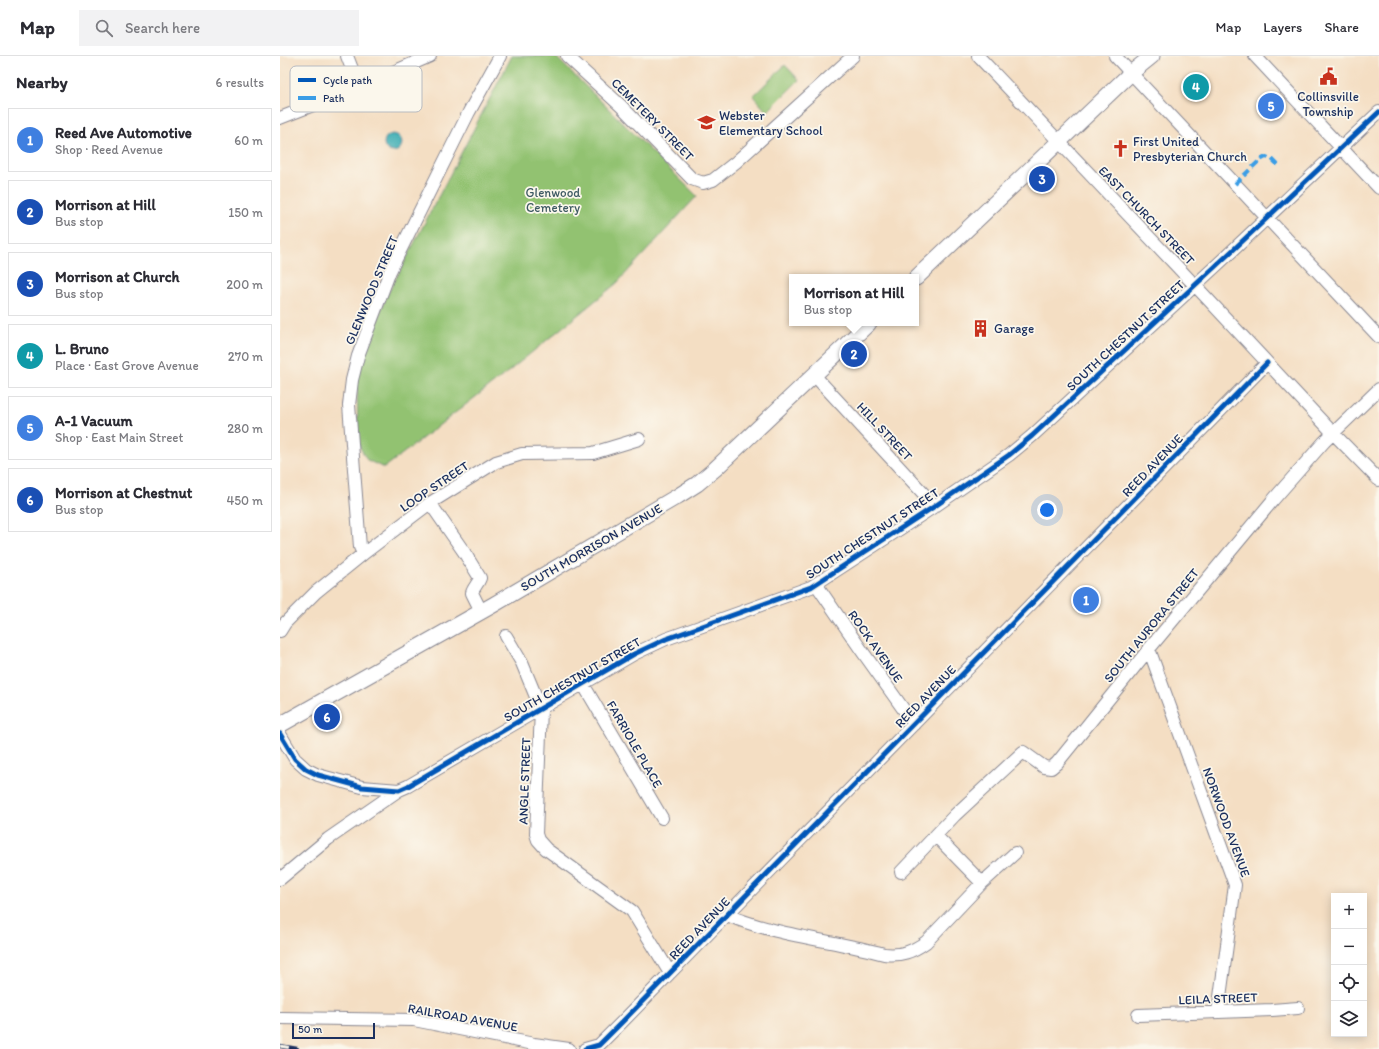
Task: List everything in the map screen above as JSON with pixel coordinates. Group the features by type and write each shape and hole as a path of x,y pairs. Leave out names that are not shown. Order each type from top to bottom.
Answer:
{"main road":[{"path":"919,275 1131,73 1152,56"},
{"name":"SOUTH MORRISON AVENUE","path":"280,725 481,611 697,484 715,469 865,326"}],"street":[{"path":"347,56 351,66"},
{"path":"406,66 430,56"},
{"name":"GLENWOOD STREET","path":"363,554 360,547 349,405 352,380 358,356 390,272 470,112 500,56"},
{"name":"CEMETERY STREET","path":"567,56 621,106 692,179 703,183 713,180 736,162 853,56"},
{"name":"EAST CHURCH STREET","path":"978,56 1379,480"},
{"path":"1115,56 1379,337"},
{"path":"1255,56 1379,188"},
{"path":"280,118 295,112"},
{"name":"SOUTH CHESTNUT STREET","path":"280,879 328,839 399,790 634,654 666,639 816,584 935,506 1009,455 1028,440 1379,112"},
{"name":"REED AVENUE","path":"585,1049 599,1045 1267,363"},
{"name":"HILL STREET","path":"814,375 935,506"},
{"name":"SOUTH AURORA STREET","path":"901,872 955,816 1023,752 1044,767 1051,768 1057,763 1149,649 1273,500 1333,433 1379,389"},
{"name":"LOOP STREET","path":"280,631 316,592 363,554 430,503 496,462 522,454 593,453 639,439"},
{"path":"430,503 480,578 478,584 472,590 472,593 481,611"},
{"name":"ROCK AVENUE","path":"816,584 914,724"},
{"name":"ANGLE STREET","path":"506,636 522,663 541,709 536,834 538,840 546,849 632,911 670,973"},
{"name":"NORWOOD AVENUE","path":"1149,649 1236,885 1218,1012"},
{"name":"FARRIOLE PLACE","path":"583,684 662,818"},
{"path":"280,734 295,759 306,769 318,775 362,787 399,790"},
{"path":"936,836 982,883"},
{"path":"727,915 748,923 884,954 894,955 906,953 916,949 926,942 982,883 1015,853"},
{"name":"LEILA STREET","path":"1138,1015 1298,1008"},
{"name":"RAILROAD AVENUE","path":"280,1018 414,1020 534,1044 570,1049"}],"green space":[{"name":"Glenwood Cemetery","path":"512,56 555,56 697,196 617,283 509,371 384,468 367,460 358,444 357,374 386,297"},
{"path":"785,65 799,80 767,112 753,96"}],"water":[{"path":"393,134 399,137 402,143 399,149 393,152 387,149 384,143 387,137"}],"railway":[{"path":"280,1046 297,1049"}],"marked path":[{"path":"1235,184 1260,160 1266,157 1272,159 1278,165"}],"cycle path":[{"path":"280,734 295,759 306,769 318,775 362,787 399,790 634,654 666,639 811,587 935,506 1009,455 1032,436 1232,251 1379,112"},
{"path":"585,1049 599,1045 624,1020 1267,363"}],"place":[{"name":"Collinsville Township","path":"1328,77"},
{"name":"L. Bruno","path":"1196,87"},
{"name":"A-1 Vacuum","path":"1271,106"},
{"name":"Webster Elementary School","path":"706,122"},
{"name":"First United Presbyterian Church","path":"1120,148"},
{"name":"Morrison at Church","path":"1042,179"},
{"name":"Garage","path":"981,328"},
{"name":"Morrison at Hill","path":"854,354"},
{"name":"Reed Ave Automotive","path":"1086,600"},
{"name":"Morrison at Chestnut","path":"327,717"}]}
